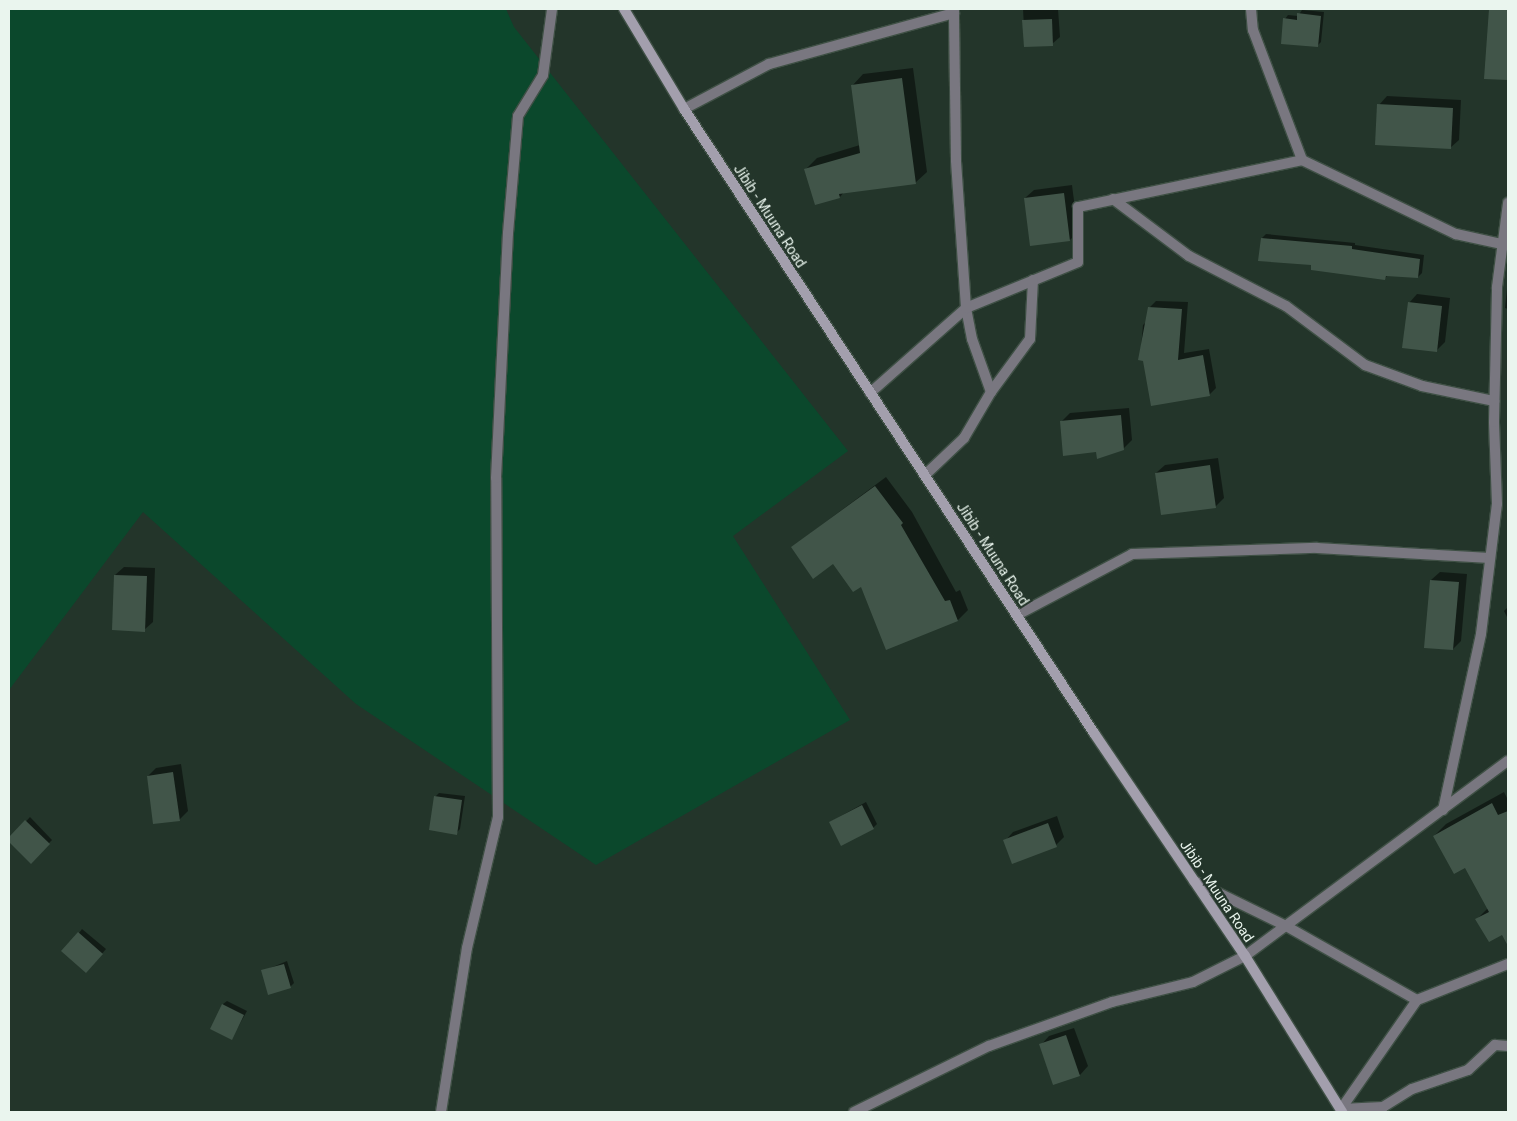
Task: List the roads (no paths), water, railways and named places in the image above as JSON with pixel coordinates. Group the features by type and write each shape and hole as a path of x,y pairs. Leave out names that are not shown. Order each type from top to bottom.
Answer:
{"street":[{"path":"441,1112 467,948 498,817 496,478 508,233 518,116 543,75 552,9"},
{"name":"Jibib - Muuna Road","path":"624,9 684,110 1017,615 1245,956 1341,1111"},
{"path":"1251,9 1253,30 1302,160"},
{"path":"684,110 769,64 954,11 956,160 966,308 972,339 991,392"},
{"path":"870,393 966,308 1078,262 1078,207 1302,160 1456,234 1501,244"},
{"path":"1113,199 1189,256 1286,306 1365,365 1422,386 1494,401"},
{"path":"1443,810 1481,634 1497,504 1494,401 1496,287 1508,203"},
{"path":"925,475 964,438 991,392 1030,339 1033,280"},
{"path":"1497,504 1508,499"},
{"path":"1017,615 1132,554 1318,548 1490,558"},
{"path":"854,1112 989,1046 1112,1002 1193,982 1245,956 1508,761"},
{"path":"1194,881 1286,926 1417,1000"},
{"path":"1341,1111 1417,1000 1508,964"},
{"path":"1341,1111 1383,1107 1412,1089 1468,1070 1495,1045 1508,1046"}]}
